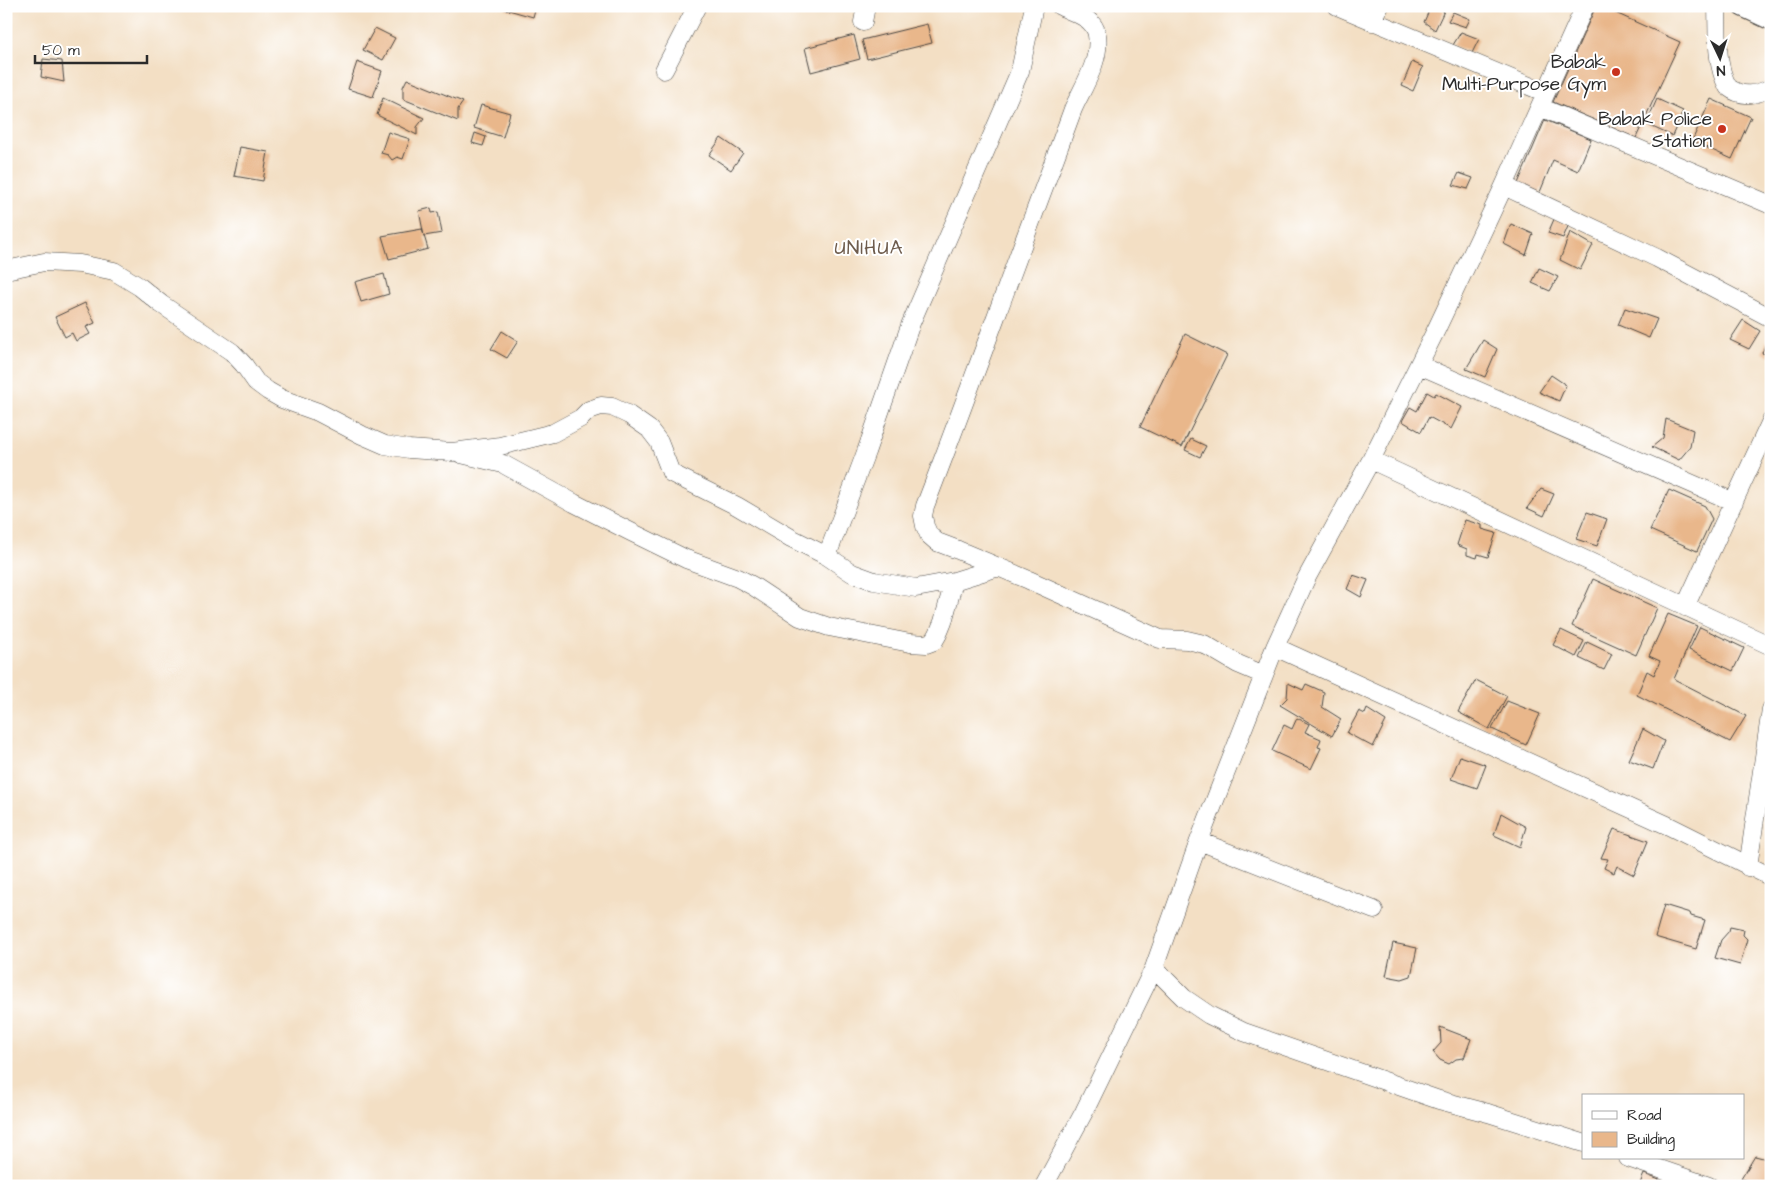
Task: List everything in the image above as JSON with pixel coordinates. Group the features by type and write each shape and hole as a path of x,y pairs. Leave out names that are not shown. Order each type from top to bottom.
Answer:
{"main road":[{"path":"1743,6 1771,19"}],"street":[{"path":"664,70 697,6"},
{"path":"827,556 912,323 1020,71 1034,6"},
{"path":"1060,6 1088,19 1094,26 1097,42 1095,58 1036,206 973,381 925,506 923,516 929,535 937,542 999,567 1160,639 1187,640 1204,644 1238,664 1264,675"},
{"path":"1337,6 1376,14 1543,100 1771,205"},
{"path":"1044,1186 1084,1112 1154,968 1199,840 1275,647 1306,579 1371,460 1419,365 1504,186 1585,6"},
{"path":"1717,6 1719,48 1722,70 1728,87 1745,95 1771,88"},
{"path":"1504,186 1657,258 1771,318"},
{"path":"6,270 44,262 80,264 114,271 140,287 161,304 232,352 244,364 256,382 282,399 318,412 385,445 452,452 503,464 639,536 686,558 738,578 800,617 829,626 910,643 926,644 934,641 938,634 954,581"},
{"path":"1419,365 1734,502"},
{"path":"452,452 500,446 553,433 581,418 589,410 601,406 612,407 629,415 649,429 659,442 671,473 737,506 791,538 827,556 852,573 894,586 916,588 954,581 999,567"},
{"path":"1685,607 1771,421"},
{"path":"1371,460 1771,646"},
{"path":"1275,647 1669,826 1771,877"},
{"path":"1748,867 1771,709"},
{"path":"1199,840 1374,910"},
{"path":"1154,968 1184,998 1209,1015 1244,1032 1438,1100 1488,1113 1582,1143"},
{"path":"1634,1160 1708,1186"}],"building":[{"path":"506,6 536,6 533,17 505,9"},
{"path":"1431,6 1436,6 1444,11 1435,30 1424,22"},
{"name":"Babak Multi-Purpose Gym","path":"1596,6 1600,6 1680,42 1636,138 1553,102"},
{"path":"1453,12 1470,19 1466,27 1448,21"},
{"path":"927,24 932,43 867,59 862,40"},
{"path":"375,28 395,38 383,60 363,50"},
{"path":"1461,32 1479,39 1472,53 1453,45"},
{"path":"854,35 860,59 811,72 805,48"},
{"path":"43,59 62,61 64,82 41,77"},
{"path":"357,62 382,71 373,97 348,89"},
{"path":"1412,62 1423,67 1413,91 1402,86"},
{"path":"407,79 463,102 458,109 458,121 403,99 403,87"},
{"path":"383,98 424,118 417,127 417,135 377,115"},
{"path":"1657,99 1683,111 1672,136 1646,124"},
{"name":"Babak Police Station","path":"1711,99 1751,117 1732,159 1692,141"},
{"path":"481,105 510,113 503,137 474,128"},
{"path":"1545,120 1591,139 1578,171 1553,160 1538,197 1516,188"},
{"path":"388,132 410,139 403,159 397,157 392,160 388,155 381,153"},
{"path":"475,133 486,137 483,146 472,143"},
{"path":"721,138 743,153 731,170 709,155"},
{"path":"240,147 268,152 263,181 234,176"},
{"path":"1459,173 1473,178 1468,189 1453,185"},
{"path":"431,208 432,213 438,212 442,233 424,236 419,211"},
{"path":"1555,217 1569,224 1563,238 1548,233"},
{"path":"1511,224 1533,234 1526,255 1504,244"},
{"path":"422,229 428,249 389,259 382,236"},
{"path":"1570,232 1593,245 1580,270 1560,260"},
{"path":"1539,268 1558,277 1550,291 1532,283"},
{"path":"384,274 389,294 361,302 355,282"},
{"path":"85,303 95,323 86,327 90,334 76,341 72,333 65,337 55,317"},
{"path":"1625,308 1657,319 1649,338 1618,325"},
{"path":"1743,320 1760,331 1749,349 1730,340"},
{"path":"502,331 518,341 507,358 491,349"},
{"path":"1771,331 1771,356 1762,353"},
{"path":"1185,334 1227,355 1182,447 1140,427"},
{"path":"1483,340 1497,349 1485,377 1466,369"},
{"path":"1551,375 1566,385 1559,401 1539,392"},
{"path":"1427,392 1434,396 1436,393 1462,407 1451,429 1429,417 1421,432 1402,421 1410,407 1417,411"},
{"path":"1666,419 1693,430 1690,447 1679,460 1652,447 1663,438"},
{"path":"1191,439 1206,446 1200,457 1185,450"},
{"path":"1541,489 1554,494 1544,516 1527,508"},
{"path":"1669,490 1705,506 1712,519 1697,551 1650,530"},
{"path":"1587,512 1607,519 1597,546 1576,539"},
{"path":"1465,520 1482,525 1482,529 1496,533 1488,557 1478,554 1477,558 1467,555 1467,549 1457,545"},
{"path":"1353,575 1368,580 1361,597 1347,589"},
{"path":"1593,579 1657,608 1636,655 1572,626"},
{"path":"1668,614 1697,626 1674,679 1746,716 1730,742 1637,695 1647,671 1654,675 1660,661 1649,656"},
{"path":"1700,627 1744,648 1733,671 1689,650"},
{"path":"1561,630 1584,641 1576,657 1553,645"},
{"path":"1587,642 1612,654 1604,670 1579,658"},
{"path":"1476,680 1507,696 1489,729 1458,712"},
{"path":"1288,683 1303,690 1306,684 1324,692 1322,707 1341,719 1332,736 1280,705 1287,698"},
{"path":"1507,701 1540,714 1526,745 1492,729"},
{"path":"1367,709 1386,721 1373,747 1347,733 1359,711 1365,714"},
{"path":"1297,718 1309,724 1305,732 1321,739 1318,747 1321,748 1311,769 1272,751 1284,725 1292,729"},
{"path":"1643,729 1664,741 1653,769 1629,760"},
{"path":"1460,756 1486,765 1477,788 1451,779"},
{"path":"1501,813 1526,827 1520,847 1494,835"},
{"path":"1614,829 1648,841 1634,875 1617,866 1614,873 1604,868 1608,859 1601,858"},
{"path":"1664,905 1705,920 1696,949 1655,937"},
{"path":"1730,927 1744,930 1743,935 1747,939 1740,965 1715,958 1721,940"},
{"path":"1393,943 1417,948 1411,976 1402,979 1386,976"},
{"path":"1440,1027 1471,1039 1464,1058 1456,1059 1449,1064 1440,1060 1433,1052 1441,1043"},
{"path":"1755,1156 1771,1160 1771,1186 1741,1179"},
{"path":"1644,1174 1662,1181 1661,1186 1639,1186"}],"place":[{"name":"Babak Multi-Purpose Gym","path":"1616,72"},
{"name":"Babak Police Station","path":"1722,129"}],"district":[{"name":"UNIHUA","path":"869,247"}]}
